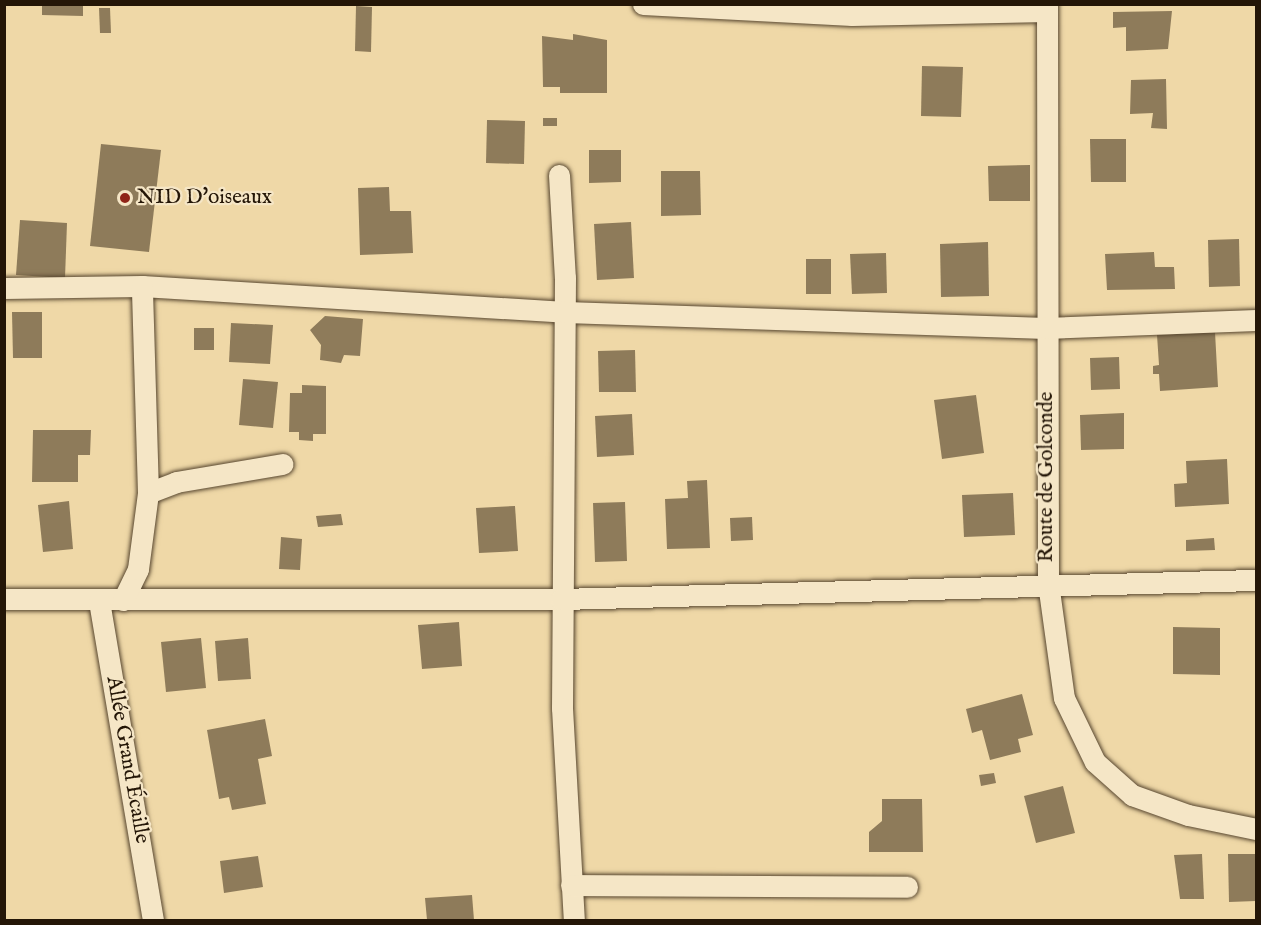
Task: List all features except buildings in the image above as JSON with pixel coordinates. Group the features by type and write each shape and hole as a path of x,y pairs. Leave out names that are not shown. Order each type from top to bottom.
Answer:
{"street":[{"path":"643,4 842,15 1047,8"},
{"name":"Route de Golconde","path":"1047,8 1047,583 1064,698 1095,762 1132,795 1188,815 1257,830"},
{"path":"559,175 565,312 561,599 574,921"},
{"path":"4,288 142,286 565,312 1046,328 1257,320"},
{"path":"123,600 138,569 148,493 142,286"},
{"path":"148,493 176,482 282,464"},
{"path":"4,599 99,601 561,599 1047,583 1257,580"},
{"name":"Allée Grand Écaille","path":"99,601 153,921"},
{"path":"571,885 907,887"}],"place":[{"name":"NID D'oiseaux","path":"125,198"}]}
